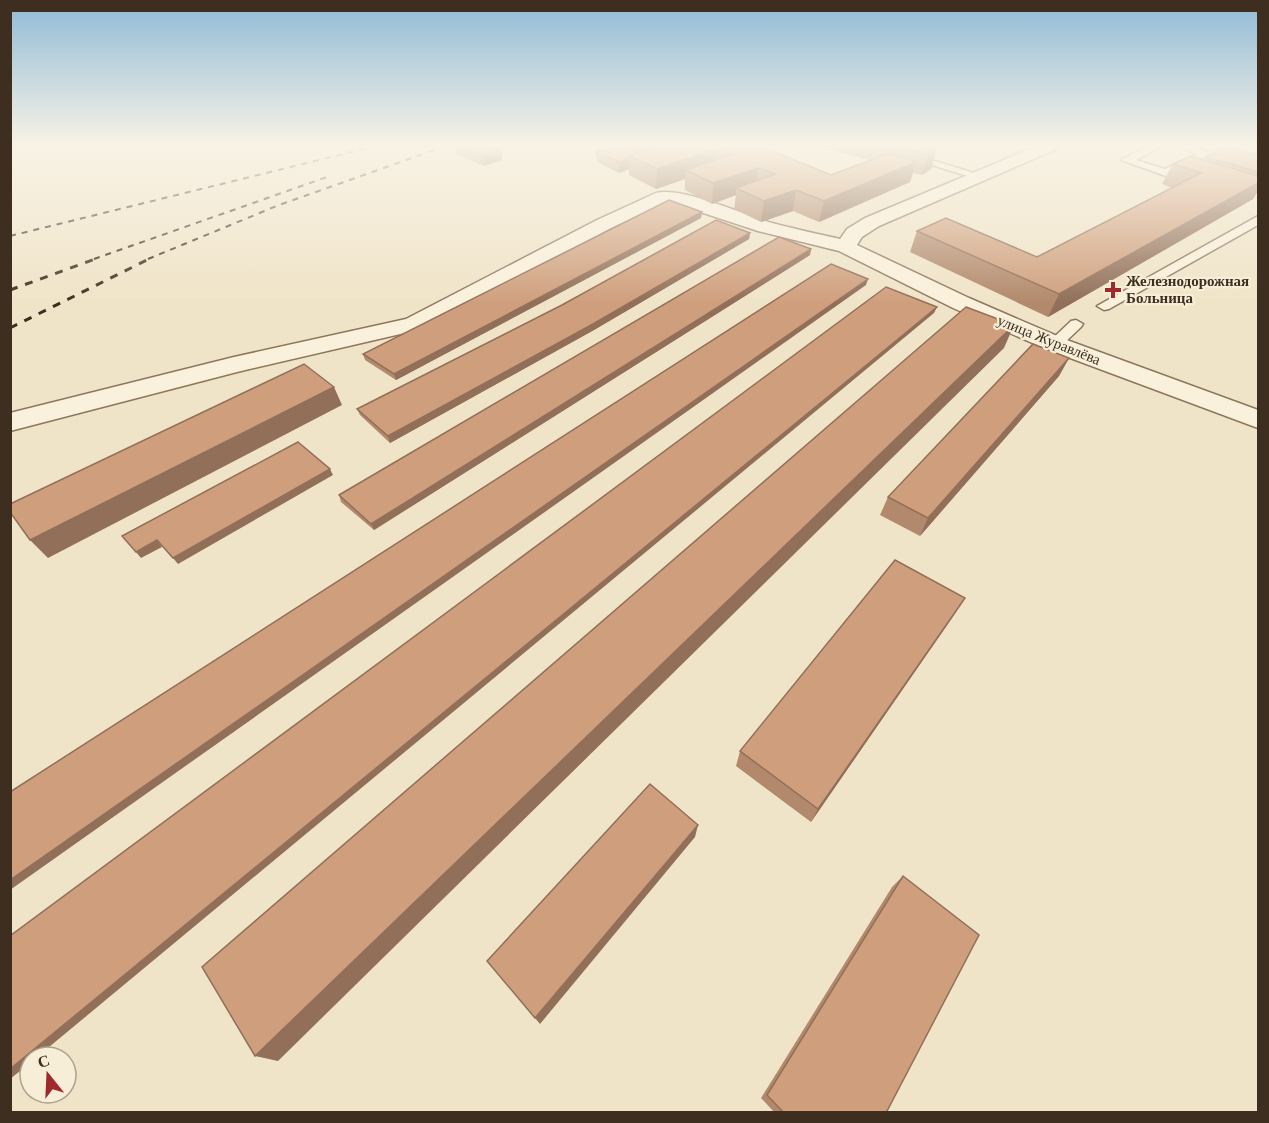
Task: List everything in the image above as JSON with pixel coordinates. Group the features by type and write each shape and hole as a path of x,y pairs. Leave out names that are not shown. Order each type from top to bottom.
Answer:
{"street":[{"name":"улица Журавлёва","path":"10,422 234,365 414,324 604,224 659,198"},
{"name":"улица Журавлёва","path":"674,198 776,231 846,248 961,303 1055,344 1258,419"},
{"path":"846,248 854,233 872,222 926,198"}],"lane":[{"path":"1104,306 1258,220"},
{"path":"1055,344 1076,324"}],"building":[{"path":"1151,198 1230,198 1059,294 917,231 946,218 1037,257"},
{"path":"669,200 702,212 394,374 363,354"},
{"path":"716,220 750,233 593,324 388,436 357,409 562,305"},
{"path":"779,237 811,249 371,524 339,495"},
{"path":"831,264 868,279 10,880 10,792"},
{"path":"886,287 937,307 39,1045 18,1045 18,1062 10,1069 10,936"},
{"path":"966,307 1014,325 255,1056 202,967"},
{"path":"1033,344 1069,358 928,518 888,497"},
{"path":"304,364 334,387 30,540 10,512 10,504"},
{"path":"298,442 330,469 173,558 157,540 136,552 122,536"},
{"path":"895,560 965,598 818,809 740,751"},
{"path":"650,784 698,825 535,1018 487,961"},
{"path":"903,876 979,935 886,1113 784,1113 767,1095"}],"railway":[{"path":"10,236 163,198"},
{"path":"94,259 266,198"},
{"path":"148,259 298,198"},
{"path":"10,290 98,258"},
{"path":"10,328 151,258"}],"place":[{"name":"Железнодорожная Больница","path":"1113,290"}]}
